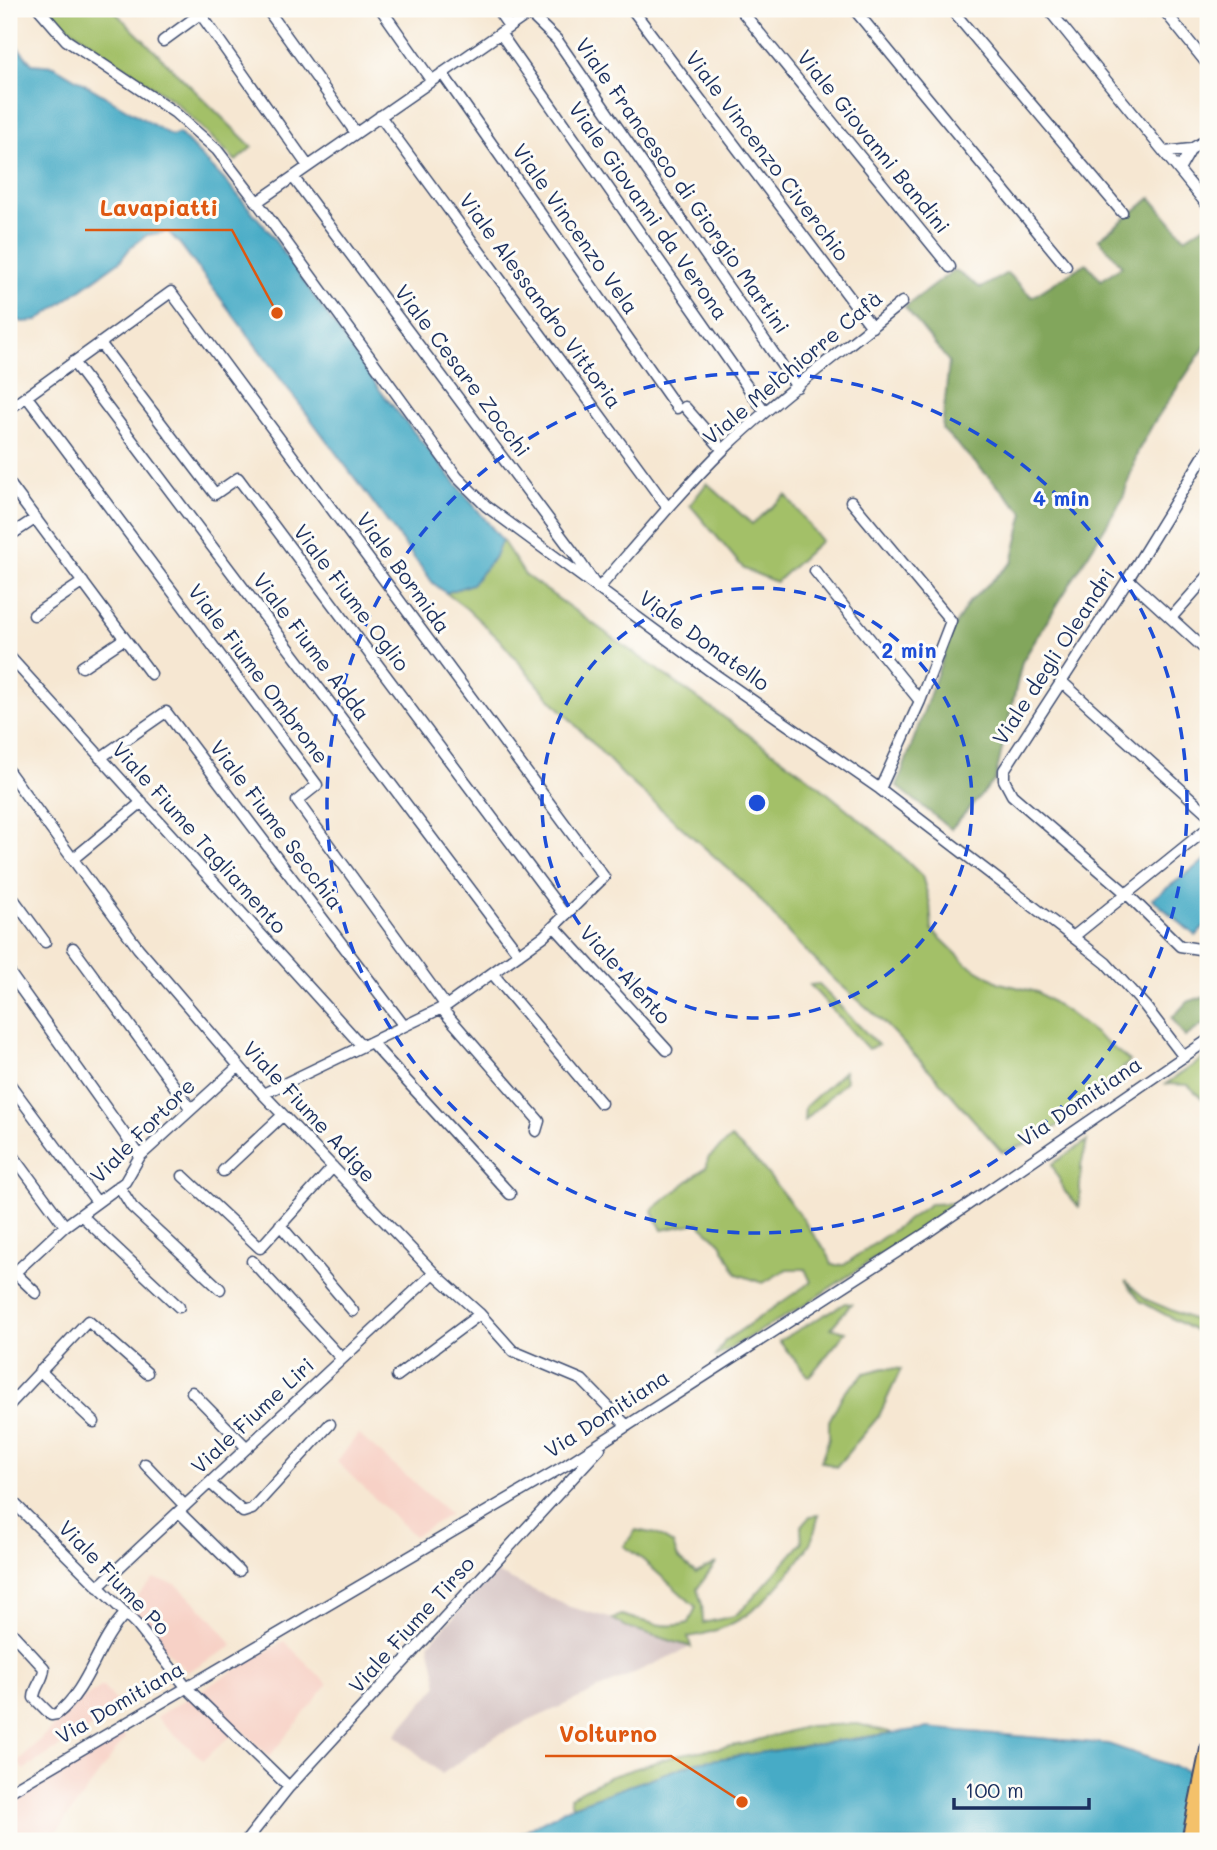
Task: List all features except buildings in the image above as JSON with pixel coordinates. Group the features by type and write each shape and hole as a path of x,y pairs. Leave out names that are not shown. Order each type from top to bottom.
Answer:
{"highway":[{"path":"1189,1841 1208,1749"},
{"path":"1202,1841 1208,1812"}],"street":[{"name":"Viale Donatello","path":"39,9 66,40 174,112 218,150 457,477 486,506 713,673 880,789 1106,963 1138,997 1184,1057"},
{"path":"267,9 356,133"},
{"path":"381,9 431,80"},
{"name":"Viale Giovanni da Verona","path":"497,9 504,30 765,412"},
{"name":"Viale Vincenzo Civerchio","path":"632,9 872,327"},
{"name":"Viale Giovanni Bandini","path":"740,9 950,267"},
{"path":"854,9 1066,266"},
{"path":"951,9 1122,212"},
{"path":"1048,9 1208,206"},
{"path":"1163,9 1208,65"},
{"path":"163,41 199,11 309,166"},
{"path":"257,201 532,11"},
{"name":"Viale Francesco di Giorgio Martini","path":"532,11 557,40 797,387"},
{"name":"Viale Vincenzo Vela","path":"442,73 681,407 723,450"},
{"name":"Viale Alessandro Vittoria","path":"380,116 668,508"},
{"path":"1165,152 1191,149 1208,139"},
{"path":"1179,170 1191,149"},
{"name":"Viale Cesare Zocchi","path":"293,177 576,555 598,589"},
{"name":"Viale Bormida","path":"100,343 171,292 604,877 565,915"},
{"name":"Viale Melchiorre Cafà","path":"598,589 668,508 723,450 765,412 902,302"},
{"path":"9,410 100,343"},
{"name":"Viale Fiume Oglio","path":"100,343 215,494 238,478 565,915"},
{"name":"Viale Fiume Adda","path":"73,362 519,954"},
{"name":"Viale Fiume Ombrone","path":"26,397 317,785 297,801 443,1007"},
{"name":"Viale degli Oleandri","path":"1127,894 1012,795 1004,780 1004,770 1128,579 1208,449"},
{"path":"9,483 151,674"},
{"path":"851,500 951,621 920,701 880,789"},
{"path":"9,536 36,518"},
{"path":"815,571 920,701"},
{"path":"1171,618 1208,576"},
{"path":"1128,579 1208,652"},
{"path":"34,615 83,582"},
{"path":"82,667 124,639"},
{"name":"Viale Fiume Tagliamento","path":"9,656 366,1044 510,1194"},
{"path":"1061,681 1208,814"},
{"name":"Viale Fiume Secchia","path":"100,758 166,712 404,1026"},
{"name":"Viale Fiume Adige","path":"9,772 138,948 263,1094 434,1273 480,1314 513,1351 582,1380 627,1426"},
{"path":"73,859 142,802"},
{"path":"1073,937 1208,828"},
{"path":"9,893 46,942"},
{"path":"1127,894 1180,946 1199,949 1208,945"},
{"path":"263,1094 443,1007 519,954 565,915"},
{"name":"Viale Alento","path":"554,926 667,1050"},
{"path":"73,948 191,1109"},
{"path":"9,972 140,1156"},
{"path":"492,973 601,1103"},
{"path":"443,1007 539,1121 536,1131"},
{"name":"Via Domitiana","path":"9,1792 555,1472 928,1232 1208,1040"},
{"name":"Viale Fortore","path":"11,1275 65,1226 125,1182 140,1156 239,1066"},
{"path":"9,1083 97,1202"},
{"path":"223,1171 283,1115"},
{"path":"9,1150 65,1226"},
{"path":"183,1177 260,1248 333,1167"},
{"path":"119,1186 132,1208 220,1289"},
{"path":"81,1215 178,1307"},
{"path":"280,1225 353,1311"},
{"path":"252,1261 342,1359"},
{"name":"Viale Fiume Liri","path":"99,1587 434,1273"},
{"path":"11,1275 37,1293"},
{"path":"397,1376 480,1314"},
{"path":"9,1405 88,1321 147,1373"},
{"path":"40,1371 94,1422"},
{"path":"192,1392 247,1448"},
{"path":"210,1482 243,1512 252,1509 330,1424"},
{"name":"Viale Fiume Tirso","path":"246,1841 289,1787 610,1437"},
{"path":"145,1464 239,1571"},
{"name":"Viale Fiume Po","path":"9,1498 125,1614 187,1688 289,1787"},
{"path":"9,1630 44,1668 44,1676 34,1692 34,1698 51,1715 57,1714 85,1681 111,1628 125,1614"}],"shaded area":[{"path":"358,1434 450,1514 414,1536 337,1462"},
{"path":"495,1572 570,1607 613,1619 627,1627 691,1647 496,1736 442,1774 395,1735 438,1685 429,1644"},
{"path":"154,1579 176,1584 213,1620 233,1646 187,1672 126,1608"},
{"path":"284,1641 328,1684 269,1757 240,1728 203,1760 156,1717"},
{"path":"102,1686 122,1708 23,1770 18,1762 72,1707"},
{"path":"122,1734 125,1738 50,1841 9,1841 9,1800"}],"green space":[{"path":"50,9 112,9 252,147 236,161 176,103 65,25"},
{"path":"1151,198 1185,238 1208,223 1208,342 1153,424 1138,451 1123,498 1022,662 995,780 951,829 897,786 954,627 969,602 1012,562 1024,513 942,429 949,362 905,307 954,270 981,288 1007,273 1032,297 1086,263 1101,280 1122,266 1099,239"},
{"path":"707,483 752,524 786,495 821,541 776,582 744,569 690,505"},
{"path":"502,540 525,575 809,778 886,841 922,876 930,903 932,930 967,964 1000,983 1037,992 1069,1013 1130,1061 1090,1105 1033,1142 1002,1152 934,1075 881,1020 835,980 790,935 751,889 623,775 546,694 499,639 446,593 472,584 494,558"},
{"path":"818,984 878,1045 868,1049 810,985"},
{"path":"1208,995 1208,1021 1185,1037 1172,1018 1187,1002"},
{"path":"1208,1055 1208,1104 1188,1085 1166,1084"},
{"path":"844,1071 846,1081 804,1121 805,1107"},
{"path":"731,1138 761,1166 804,1220 832,1265 844,1265 930,1204 959,1203 801,1307 715,1357 725,1341 811,1282 805,1269 787,1269 763,1283 737,1274 721,1243 698,1223 662,1230 652,1210 707,1166 708,1158"},
{"path":"1087,1141 1081,1166 1079,1207 1065,1192 1052,1164"},
{"path":"1125,1281 1147,1300 1208,1326 1208,1338 1140,1301"},
{"path":"845,1303 851,1304 831,1328 846,1332 809,1377 779,1341"},
{"path":"884,1368 901,1369 879,1416 836,1467 821,1461 829,1438 829,1421 843,1394 865,1373"},
{"path":"819,1515 807,1548 771,1594 735,1622 721,1629 688,1637 691,1647 627,1627 613,1619 621,1615 655,1624 680,1625 689,1623 696,1607 624,1546 636,1530 656,1534 673,1544 678,1558 696,1573 716,1563 697,1589 702,1604 703,1623 734,1616 745,1607 802,1543 801,1527 810,1516"},
{"path":"858,1724 893,1733 697,1762 572,1806 570,1797 609,1777 681,1754 743,1744 808,1726"}],"water":[{"path":"9,37 32,64 54,66 172,136 179,133 267,229 382,393 502,540 494,558 472,584 446,593 433,583 180,244 168,232 147,235 131,247 120,261 37,321 22,322 9,315"},
{"path":"1208,858 1208,923 1196,936 1152,899"},
{"path":"927,1728 1108,1744 1208,1778 1208,1841 506,1841 572,1806 697,1762"}],"place":[{"name":"Lavapiatti","path":"277,313"},
{"name":"Volturno","path":"742,1802"}]}
